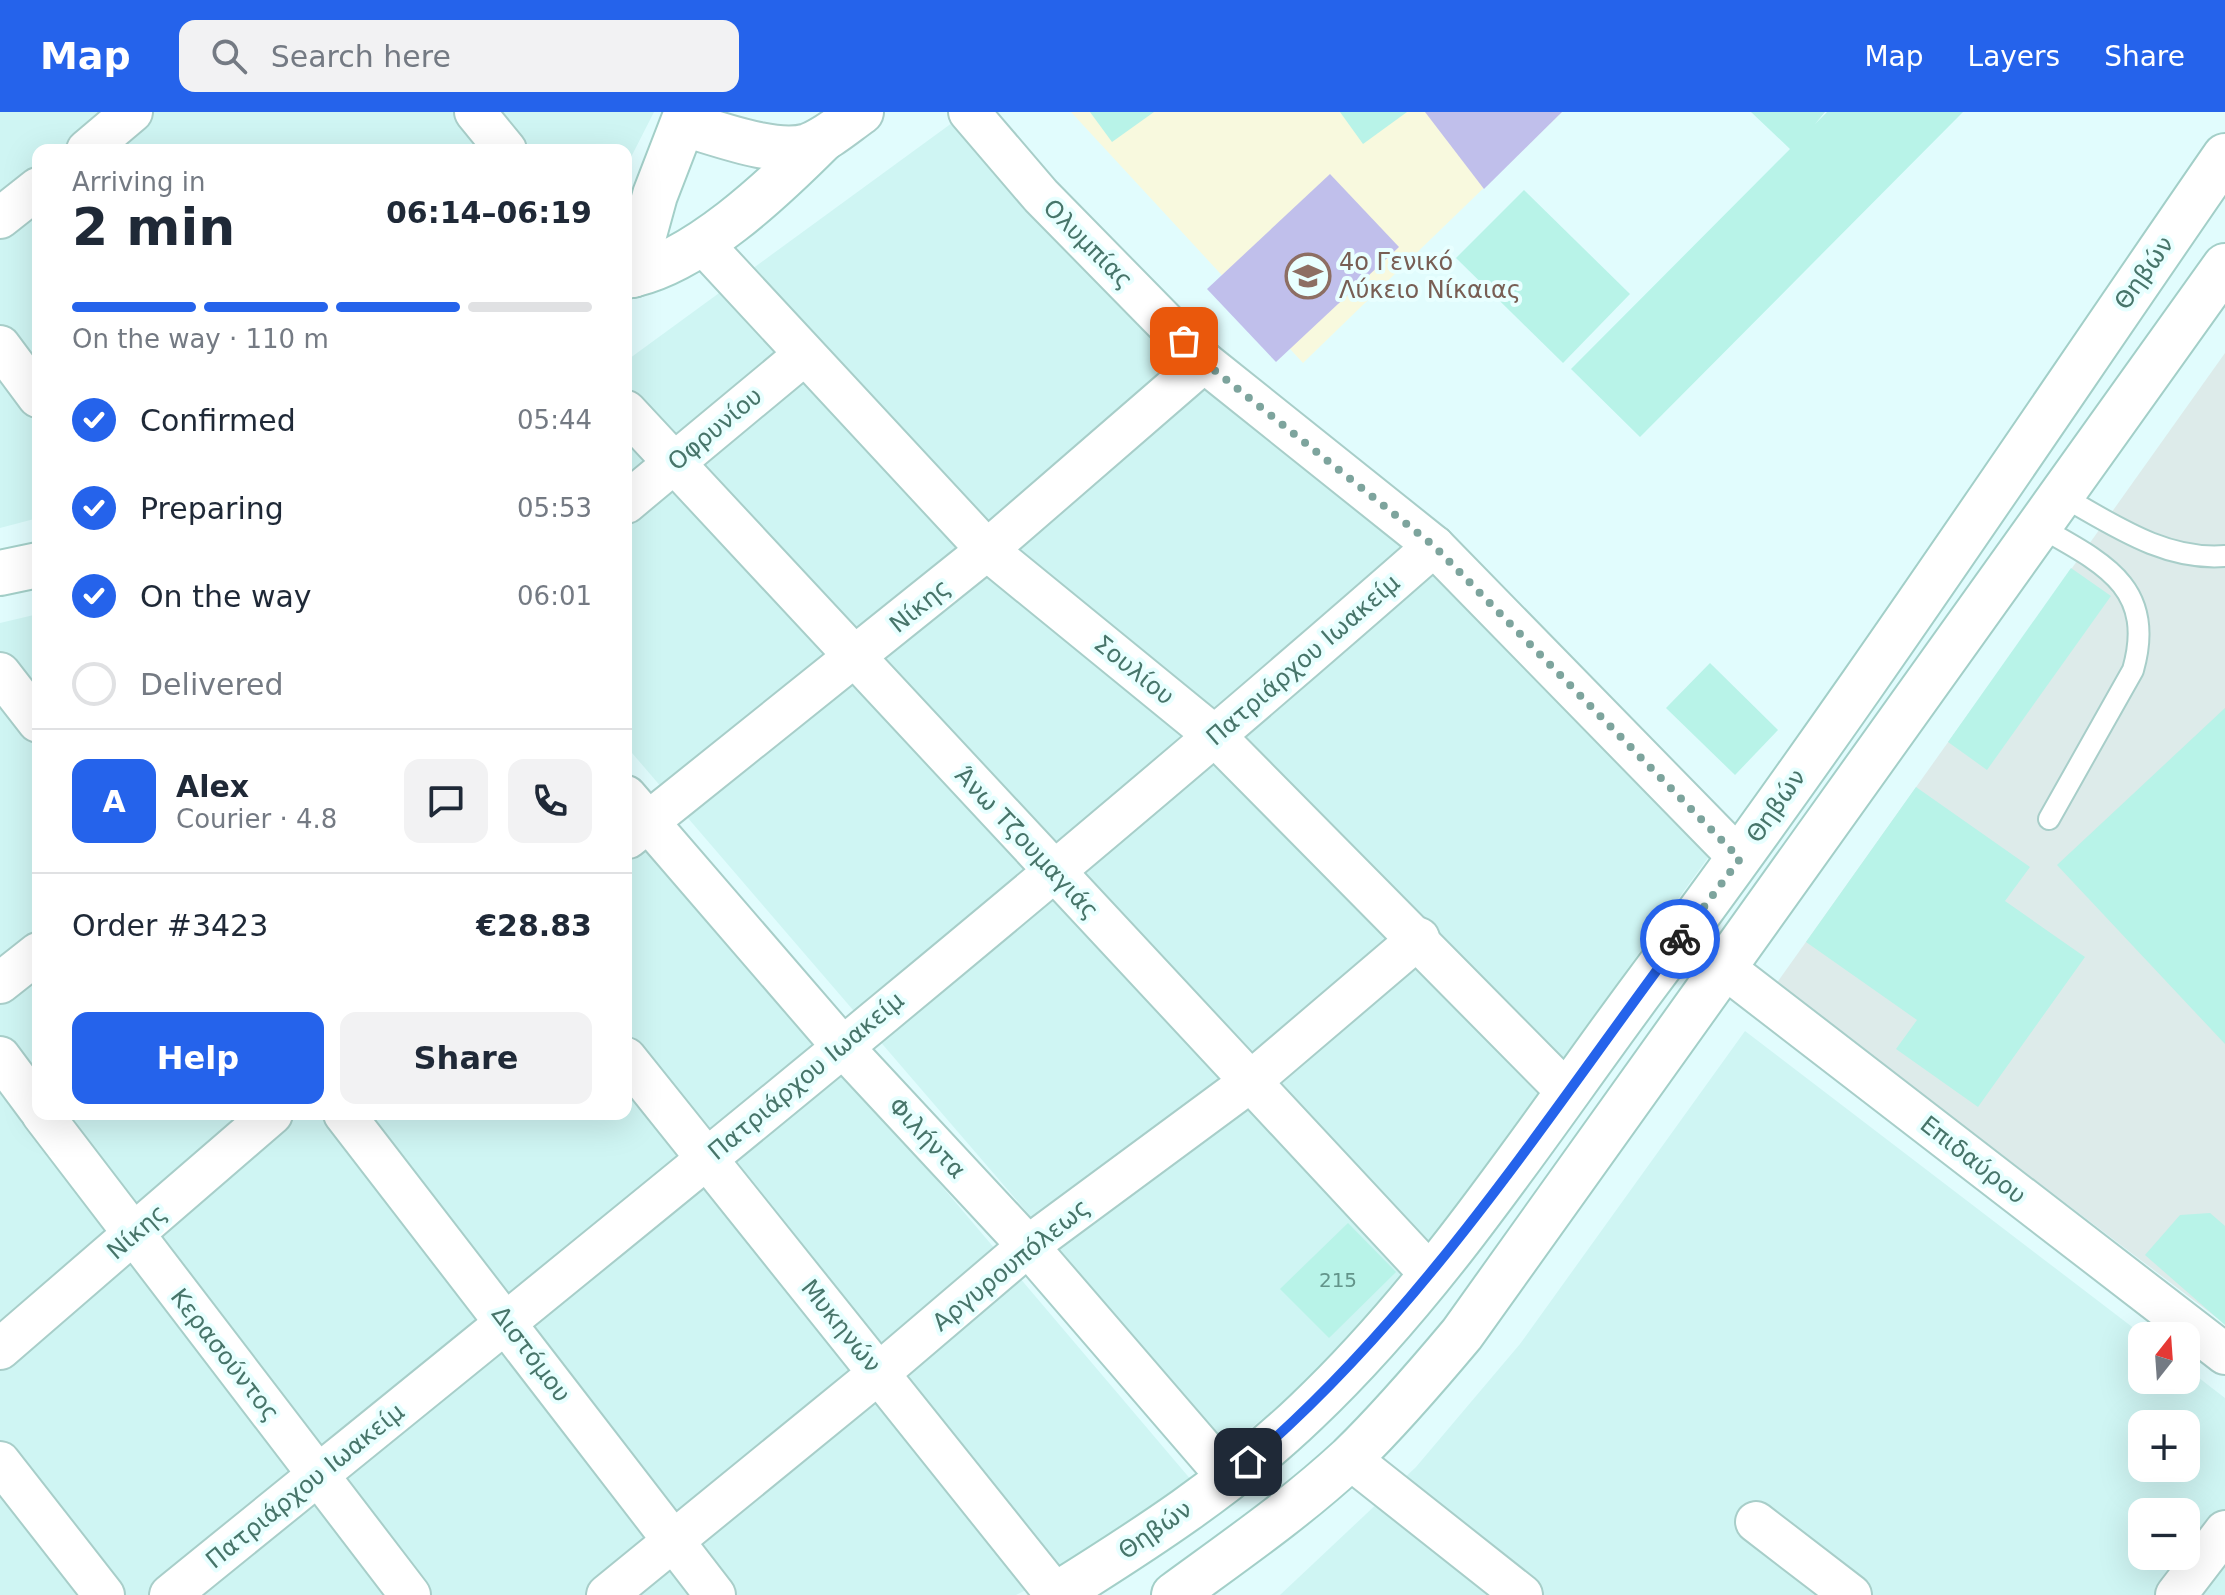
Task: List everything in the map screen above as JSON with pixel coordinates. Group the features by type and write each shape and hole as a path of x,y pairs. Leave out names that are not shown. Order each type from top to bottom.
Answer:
{"main road":[{"path":"632,274 703,244 762,197 823,139 861,112"},
{"path":"632,269 655,195 685,118 777,147 795,148 823,139"},
{"name":"Θηβών","path":"1056,1595 1137,1544 1229,1479 1306,1413 1366,1350 1430,1274 1740,859 2225,156"},
{"name":"Θηβών","path":"1174,1595 1270,1525 1349,1458 1413,1393 1462,1334 2225,266"},
{"path":"0,573 32,566"}],"street":[{"path":"475,112 501,144"},
{"name":"Ολυμπίας","path":"969,112 1041,196 1204,362 1434,546 1740,859"},
{"path":"0,218 32,193"},
{"name":"Σουλίου","path":"703,244 987,550 1216,737 1419,938 1568,1093"},
{"path":"0,346 32,389"},
{"name":"Οφρυνίου","path":"632,498 804,355"},
{"name":"Νίκης","path":"633,819 856,658 987,550 1204,362"},
{"name":"Άνω Τζουμαγιάς","path":"632,417 1430,1274"},
{"name":"Πατριάρχου Ιωακείμ","path":"170,1595 707,1160 841,1045 1216,737 1434,546"},
{"path":"0,673 32,714"},
{"name":"Φιλήντα","path":"633,819 1028,1246 1229,1479"},
{"name":"Αργυρουπόλεως","path":"607,1595 879,1373 1028,1246 1250,1082 1419,938"},
{"path":"0,983 32,958"},
{"name":"Επιδαύρου","path":"1722,966 2225,1354"},
{"path":"0,1057 32,1100"},
{"name":"Μυκηνών","path":"632,1066 1056,1595"},
{"name":"Κερασούντος","path":"46,1120 410,1595"},
{"name":"Νίκης","path":"0,1349 265,1120"},
{"name":"Διστόμου","path":"349,1120 715,1595"},
{"path":"1349,1458 1522,1595"},
{"path":"0,1462 104,1595"},
{"path":"1756,1522 1851,1595"},
{"path":"2176,1595 2225,1531"}],"lane":[{"path":"2049,511 2172,553 2203,558 2225,556"},
{"path":"2049,511 2131,592 2139,618 2140,645 2133,670 2049,819"}],"shaded area":[{"path":"0,112 654,112 632,155 632,144 32,144 32,520 0,528"},
{"path":"967,112 976,112 1710,855 1442,1225 1333,1363 1228,1446 632,753 632,357"},
{"name":"4ο Γενικό Λύκειο Νίκαιας","path":"1071,112 1562,112 1303,363"},
{"path":"1425,112 1562,112 1484,189"},
{"path":"1330,174 1399,247 1276,362 1207,289"},
{"path":"2225,353 2225,1324 1776,984"},
{"path":"32,615 32,1120 632,1120 632,821 1192,1481 1060,1573 1016,1595 0,1595 0,623"},
{"path":"1745,1031 2128,1324 2128,1394 2200,1394 2200,1379 2225,1398 2225,1595 1280,1595 1416,1467 1520,1344"}],"building":[{"path":"1090,112 1154,112 1112,142"},
{"path":"1340,112 1407,112 1363,144"},
{"path":"1751,112 1825,112 1815,124 1827,112 1963,112 1640,437 1571,369 1790,149"},
{"path":"1524,190 1630,294 1563,363 1456,258"},
{"path":"2071,568 2111,596 1987,770 1948,742"},
{"path":"1710,663 1778,730 1735,775 1666,708"},
{"path":"2225,708 2225,1044 2057,865"},
{"path":"1916,787 2030,867 2005,901 2085,957 1978,1107 1896,1049 1917,1020 1806,942"},
{"path":"2210,1213 2225,1226 2225,1325 2145,1255 2180,1215"},
{"path":"1348,1223 1396,1272 1329,1338 1280,1289"}],"way so far":[{"path":"1184,341 1204,362 1434,546 1740,859 1680,939"}],"place":[{"name":"4ο Γενικό Λύκειο Νίκαιας","path":"1308,276"}],"route":[{"path":"1248,1462 1306,1413 1366,1350 1430,1274 1680,939"}]}
